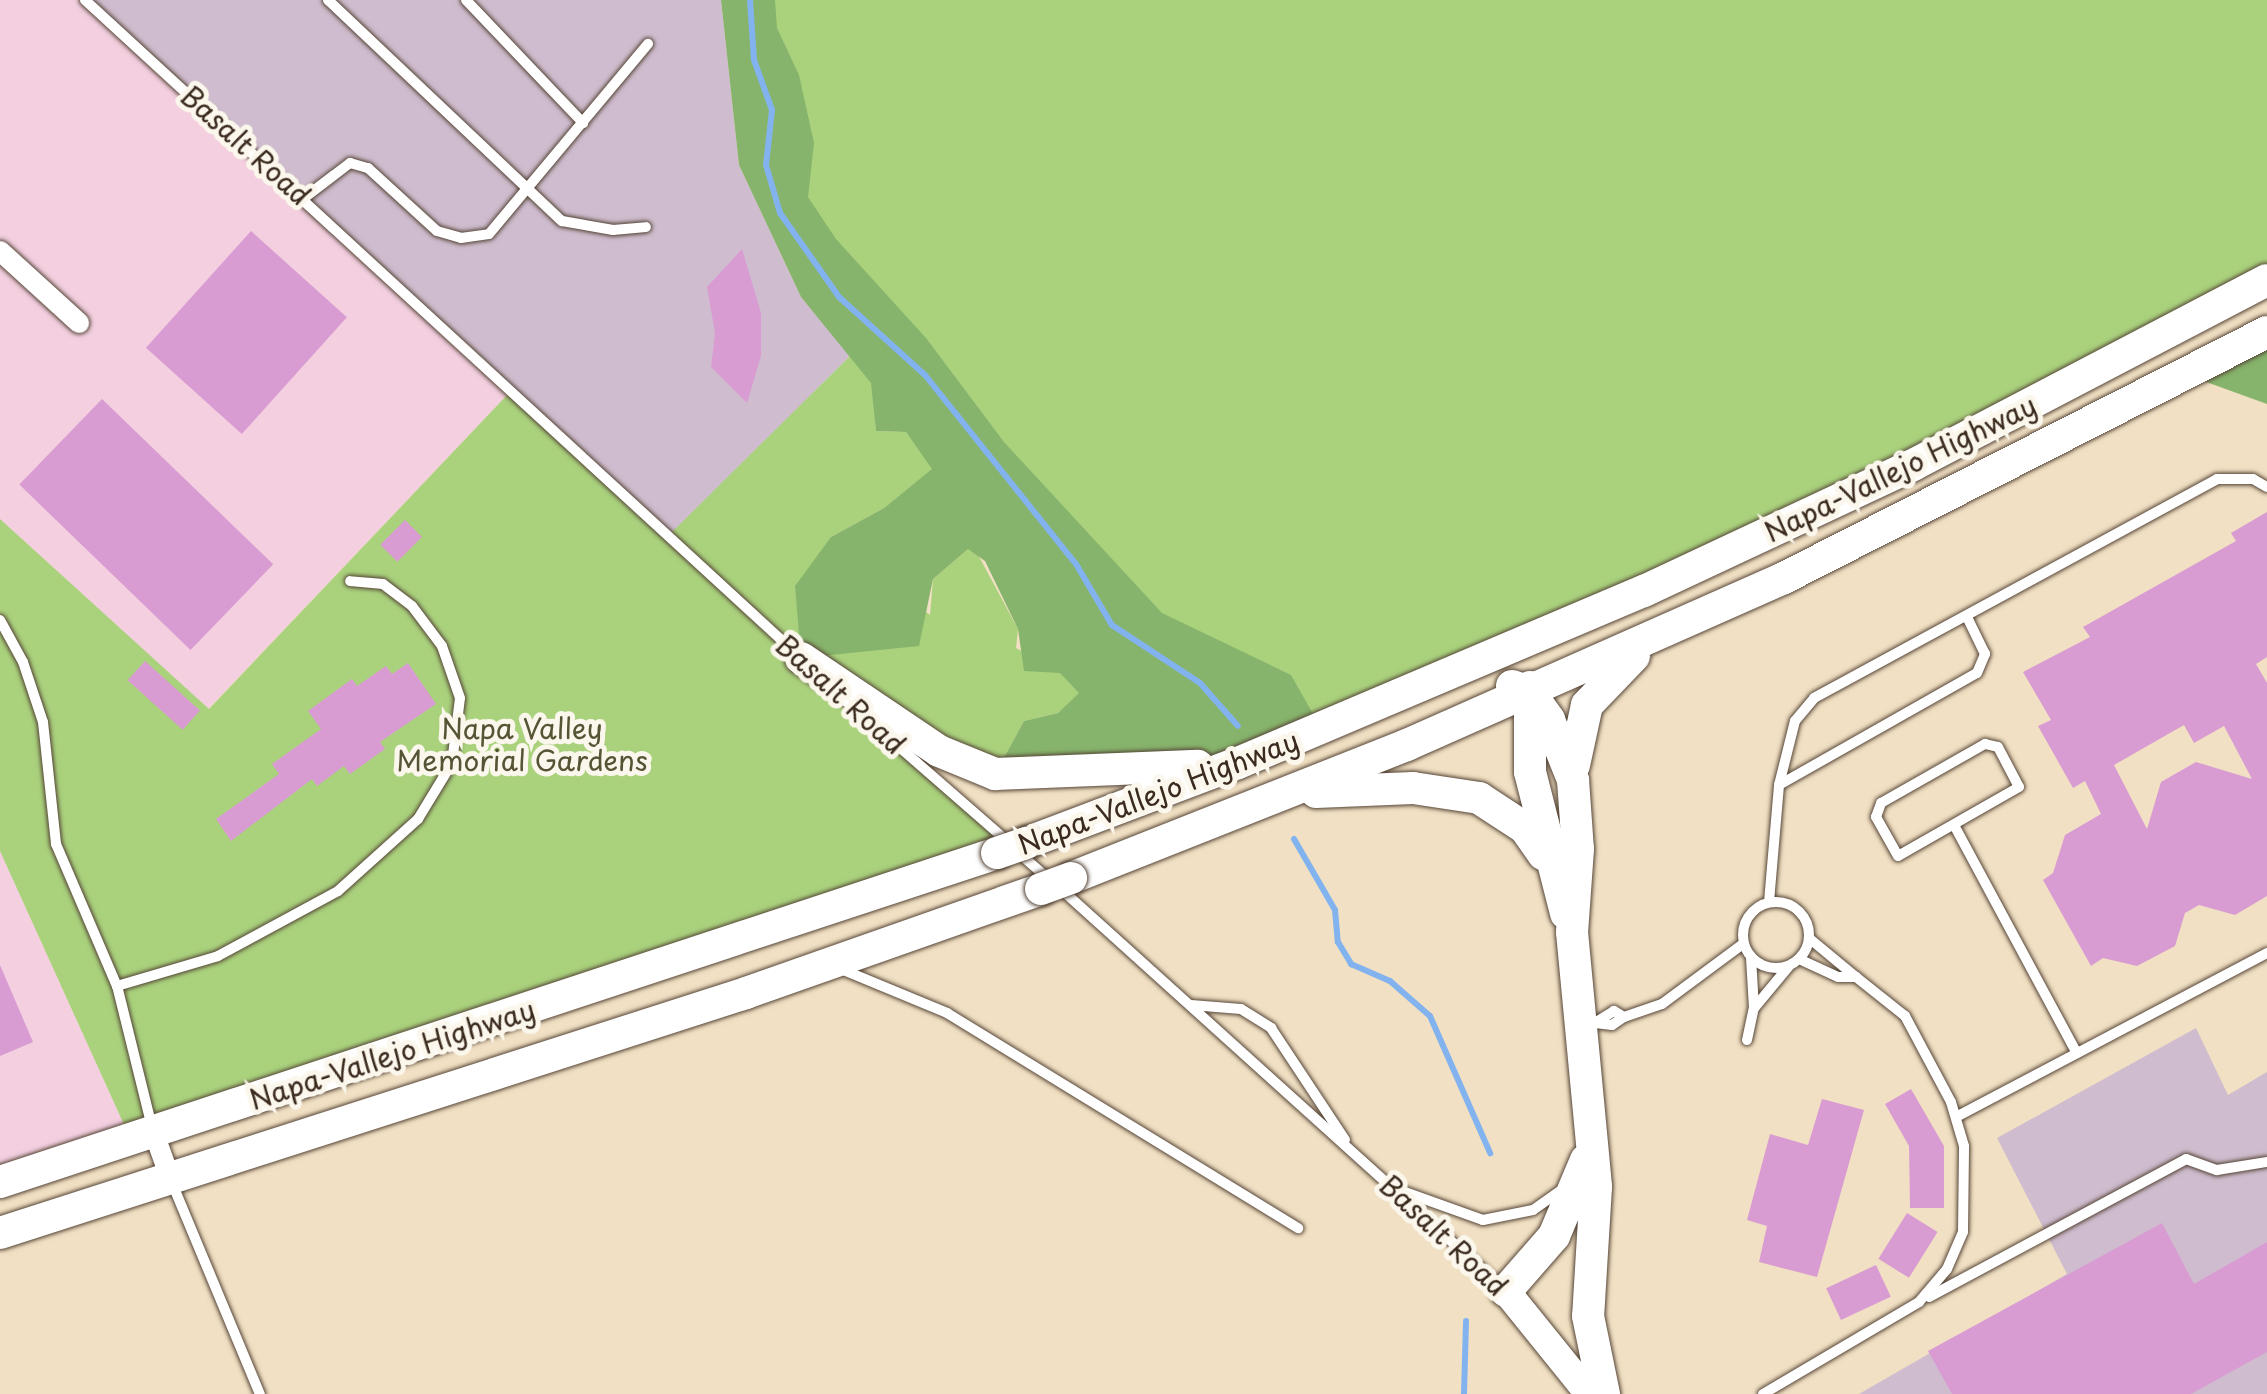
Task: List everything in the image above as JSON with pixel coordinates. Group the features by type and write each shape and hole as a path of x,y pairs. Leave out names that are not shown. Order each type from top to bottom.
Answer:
{"main road":[{"name":"Napa-Vallejo Highway","path":"0,1182 1012,848 1238,763 1564,626 1912,465 2267,280"},
{"name":"Napa-Vallejo Highway","path":"0,1233 830,965 1056,884 1286,794 1664,633 1962,492 2267,332"},
{"path":"1564,626 1543,654 1529,692 1530,772 1572,932 1590,1022 1589,1131 1596,1219 1588,1316 1604,1394"},
{"path":"1572,932 1578,849 1573,780 1578,726 1587,705 1664,633"},
{"path":"801,658 939,751 996,774 1238,763"},
{"path":"1460,670 1529,692 1564,746 1573,780"},
{"path":"1286,794 1412,788 1478,798 1525,828 1556,882"},
{"path":"1506,1291 1554,1236 1574,1202 1589,1131"}],"street":[{"path":"0,251 79,323"},
{"path":"154,1132 170,1178"},
{"name":"Basalt Road","path":"1506,1291 1588,1394"}],"lane":[{"name":"Basalt Road","path":"86,0 801,658 1506,1291"},
{"path":"328,0 562,221 613,230 646,226"},
{"path":"466,0 583,123"},
{"path":"304,198 350,163 368,168 438,231 461,238 489,234 648,44"},
{"path":"1769,902 1779,785 1794,721 1814,698 2217,479 2254,479 2267,487"},
{"path":"117,986 218,956 296,917 363,871 440,790 460,716 451,662 412,606 373,580 350,581"},
{"path":"1779,785 1977,673 1985,654 1967,617"},
{"path":"0,620 23,662 42,722 56,844 117,986 154,1132"},
{"path":"1985,744 1998,747 2019,787 1954,825 1898,856 1876,817 1882,804 1985,744"},
{"path":"1954,825 2077,1053"},
{"path":"1590,1022 1612,1025 1662,1004 1744,943 1751,913 1769,902 1799,910 1810,939 1905,1016 1956,1117 1966,1180 1964,1232 1947,1270 1919,1302"},
{"path":"1754,1008 1810,939"},
{"path":"1744,943 1752,957 1754,1008 1747,1040"},
{"path":"1956,1117 2267,953"},
{"path":"1752,957 1774,968 1794,962 1838,977 1856,977"},
{"path":"830,965 947,1013 1298,1228"},
{"path":"1190,1005 1241,1008 1271,1028 1350,1150"},
{"path":"1387,1183 1455,1215 1510,1218 1553,1198 1570,1182 1589,1131"},
{"path":"1763,1394 1919,1302 2186,1159 2218,1170 2267,1162"},
{"path":"170,1178 260,1394"}],"shaded area":[{"path":"0,0 82,0 512,390 208,709 0,519"},
{"path":"86,0 721,0 739,165 801,297 850,356 669,536"},
{"path":"0,851 131,1140 0,1182"},
{"path":"2196,1028 2228,1095 2267,1072 2267,1394 1859,1394 2067,1274 1997,1138"}],"green space":[{"path":"721,0 775,0 777,28 799,75 814,143 808,197 836,239 926,338 1004,442 1162,613 1291,675 1321,728 1238,763 995,774 1024,721 1058,713 1079,693 1060,673 1024,671 1018,629 985,561 968,549 933,579 919,646 801,658 795,586 831,537 884,508 932,469 906,432 876,431 871,383 801,297 739,165"},
{"path":"750,0 2267,0 2267,280 1460,670 1324,709 1238,763 807,245"},
{"path":"2267,332 2267,404 2187,375"},
{"name":"Napa Valley Memorial Gardens","path":"850,356 872,383 876,431 906,432 933,469 884,508 831,537 930,615 933,579 968,549 976,551 1018,629 1016,648 1061,673 1080,693 1058,713 1024,721 995,774 809,663 1011,845 131,1140 0,851 0,519 209,709 512,390 669,535"}],"building":[{"path":"251,231 347,317 242,434 146,348"},
{"path":"742,249 761,313 761,356 747,403 711,367 715,333 707,287"},
{"path":"102,399 273,564 191,650 19,485"},
{"path":"2267,512 2267,657 2256,664 2267,683 2267,896 2235,915 2199,905 2185,913 2175,946 2137,966 2103,958 2091,966 2043,880 2053,873 2065,835 2101,814 2085,781 2073,788 2038,726 2051,720 2023,672 2090,637 2083,627 2236,541 2231,533","holes":["2184,725 2194,743 2224,726 2252,779 2196,762 2161,782 2147,829 2114,765"]},
{"path":"405,520 422,537 397,562 380,545"},
{"path":"145,661 200,711 183,730 128,680"},
{"path":"408,663 436,704 380,742 385,749 350,774 344,766 317,786 312,779 231,841 216,819 279,774 272,764 321,729 308,711 352,679 357,686 386,666 392,674"},
{"path":"0,965 33,1042 0,1056"},
{"path":"1911,1089 1944,1146 1944,1208 1910,1208 1909,1146 1885,1104"},
{"path":"1822,1099 1864,1110 1817,1277 1759,1262 1767,1226 1747,1220 1770,1134 1808,1145"},
{"path":"1907,1213 1938,1232 1909,1278 1878,1259"},
{"path":"2162,1223 2194,1284 2267,1242 2267,1352 2191,1394 1952,1394 1928,1351"},
{"path":"1876,1265 1891,1297 1841,1320 1826,1288"}],"waterway":[{"path":"750,0 754,60 772,110 766,165 780,213 839,297 925,375 1076,564 1112,625 1200,683 1238,726"},
{"path":"1294,839 1335,910 1338,942 1351,964 1390,981 1430,1016 1490,1153"},
{"path":"1464,1394 1466,1321"}]}
